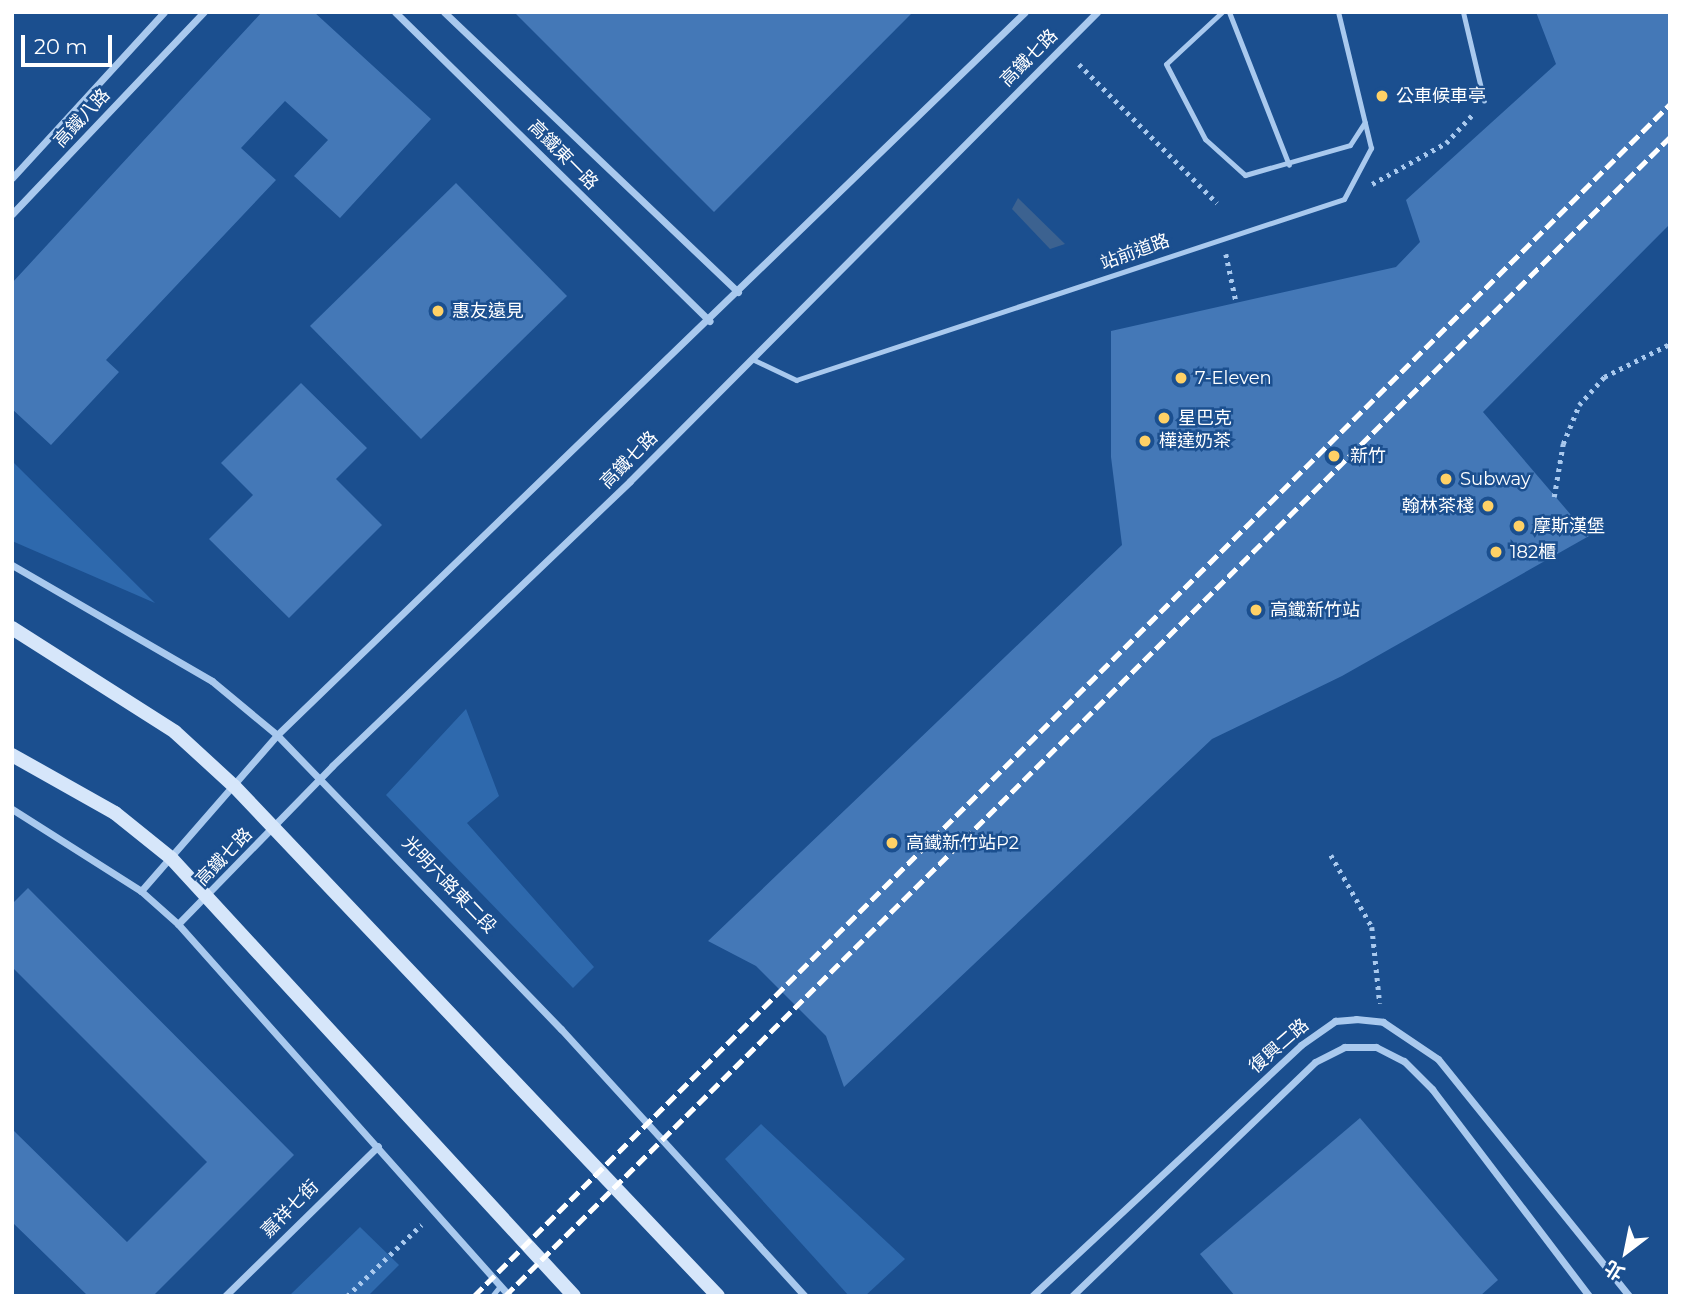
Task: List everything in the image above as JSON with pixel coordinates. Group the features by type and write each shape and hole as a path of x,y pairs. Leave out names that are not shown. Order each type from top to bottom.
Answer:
{"main road":[{"path":"12,628 175,732 234,786 718,1296"},
{"path":"12,755 115,813 171,858 209,895 574,1296"}],"street":[{"name":"高鐵八路","path":"12,178 164,12"},
{"name":"高鐵八路","path":"12,214 204,12"},
{"name":"高鐵東一路","path":"395,12 709,321"},
{"name":"高鐵東一路","path":"444,12 738,292"},
{"name":"高鐵七路","path":"141,891 277,736 709,321 1025,12"},
{"name":"高鐵七路","path":"178,924 320,778 752,359 1097,12"},
{"name":"光明六路東二段","path":"12,565 212,681 277,736 561,1029 805,1296"},
{"path":"12,809 141,891 178,924 509,1296"},
{"name":"復興二路","path":"1032,1296 1315,1033 1335,1021 1383,1022"},
{"path":"1383,1022 1438,1059 1629,1296"},
{"name":"復興二路","path":"1072,1296 1315,1062 1344,1047 1365,1046 1404,1061 1432,1089 1589,1296"},
{"name":"嘉祥七街","path":"225,1296 378,1146"}],"lane":[{"path":"1222,12 1166,64 1205,139 1245,175 1350,145 1365,122"},
{"path":"1229,12 1289,164"},
{"path":"1338,12 1371,148 1344,199"},
{"path":"1463,12 1484,101"},
{"name":"站前道路","path":"752,359 796,380 1344,199"},
{"path":"492,1296 500,1286"}],"path":[{"path":"1079,64 1217,203"},
{"path":"1344,199 1447,144 1484,101"},
{"path":"1225,252 1236,301"},
{"path":"1554,497 1563,444 1579,405 1604,377 1670,344"},
{"path":"1331,855 1372,927 1383,1022"},
{"path":"347,1296 421,1224"}],"shaded area":[{"path":"1018,198 1065,244 1050,249 1012,209"},
{"path":"12,461 155,603 12,541"},
{"path":"466,709 499,796 467,823 594,967 573,988 386,795"},
{"path":"761,1124 905,1259 865,1296 849,1296 725,1159"},
{"path":"360,1227 399,1265 368,1296 289,1296"}],"building":[{"path":"262,12 314,12 431,119 340,218 294,176 328,140 285,101 241,148 276,180 106,360 119,372 51,445 12,409 12,283"},
{"path":"514,12 913,12 714,212"},
{"name":"高鐵新竹站","path":"1536,12 1670,12 1670,224 1483,412 1589,536 1342,676 1212,739 844,1087 826,1036 756,966 708,941 1122,545 1111,457 1111,331 1396,267 1420,242 1406,200 1556,64"},
{"name":"惠友遠見","path":"456,183 567,296 421,439 310,326"},
{"path":"301,383 367,448 336,479 382,525 289,618 209,539 253,495 221,463"},
{"path":"28,888 294,1155 153,1296 88,1296 12,1222 12,1129 127,1242 207,1162 12,967 12,904"},
{"path":"1360,1118 1498,1280 1480,1296 1235,1296 1200,1254"}],"railway":[{"path":"474,1296 1670,104"},
{"path":"505,1296 1670,137"}],"place":[{"name":"公車候車亭","path":"1382,96"},
{"name":"惠友遠見","path":"438,311"},
{"name":"7-Eleven","path":"1181,378"},
{"name":"星巴克","path":"1164,418"},
{"name":"樺達奶茶","path":"1145,441"},
{"name":"新竹","path":"1334,456"},
{"name":"Subway","path":"1446,479"},
{"name":"翰林茶棧","path":"1488,506"},
{"name":"摩斯漢堡","path":"1519,526"},
{"name":"182櫃","path":"1496,552"},
{"name":"高鐵新竹站","path":"1256,610"},
{"name":"高鐵新竹站P2","path":"892,843"}]}
